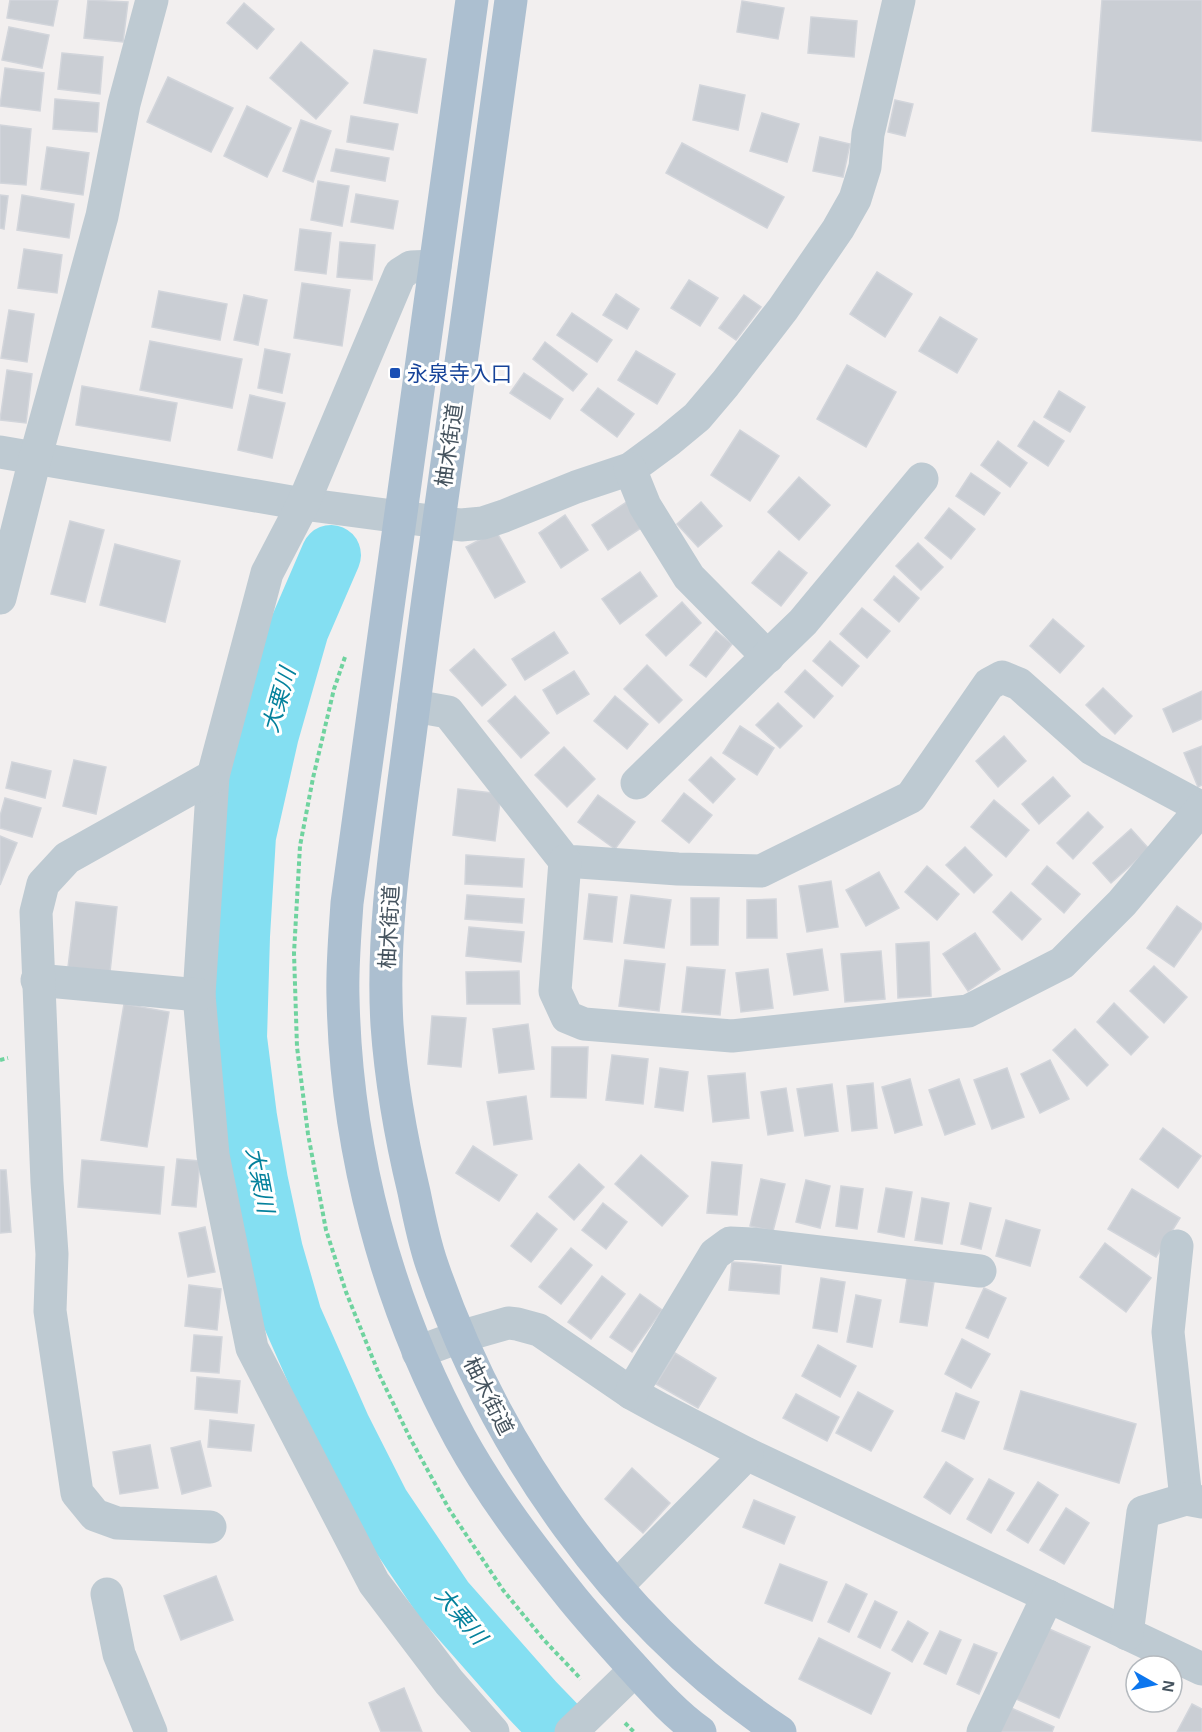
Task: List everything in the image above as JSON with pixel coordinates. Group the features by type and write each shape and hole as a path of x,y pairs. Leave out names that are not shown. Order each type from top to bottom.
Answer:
{"main road":[{"name":"柚木街道","path":"472,0 347,903 343,996 350,1091 364,1175 383,1252 418,1352 460,1438 490,1487 537,1554 588,1617 664,1701 699,1732"},
{"name":"柚木街道","path":"511,0 438,523 391,884 387,956 387,1025 395,1093 408,1167 432,1264 459,1337 514,1444 553,1505 617,1586 652,1624 704,1674 780,1732"}],"street":[{"path":"0,598 35,459 102,216 124,104 152,0"},
{"path":"0,452 307,504 461,525 483,523 630,469 668,441 704,409 783,309 838,229 855,198 865,167 868,134 899,0"},
{"path":"435,266 411,267 400,274 307,504 267,573 213,776 199,995 213,1155 252,1348 375,1582 449,1682 493,1732"},
{"path":"630,469 645,506 688,577 768,657"},
{"path":"638,783 803,622 922,479"},
{"path":"414,706 448,712 565,861 555,991 567,1017 584,1024 732,1036 968,1011 1062,963 1122,903 1202,808 1092,749 1019,684 1002,677 989,684 911,797 761,871 678,869 565,861"},
{"path":"210,1527 117,1523 95,1515 77,1493 50,1311 52,1254 36,912 43,884 67,858 213,776"},
{"path":"38,980 199,995"},
{"path":"631,1393 715,1254 730,1243 980,1271"},
{"path":"1127,1634 1143,1512 1194,1500 1168,1332 1177,1246"},
{"path":"418,1352 508,1323 532,1328 549,1336 631,1393 747,1454 1202,1670"},
{"path":"617,1586 747,1454"},
{"path":"107,1594 120,1654 151,1732"},
{"path":"983,1732 1048,1596"},
{"path":"571,1732 635,1670"}],"building":[{"path":"10,0 58,0 53,26 7,18"},
{"path":"88,0 128,2 123,42 84,38"},
{"path":"1102,0 1202,0 1202,141 1092,131"},
{"path":"742,1 784,8 778,39 737,32"},
{"path":"244,3 274,29 257,49 227,23"},
{"path":"811,17 857,21 854,57 808,53"},
{"path":"9,27 49,35 42,68 2,60"},
{"path":"301,42 348,83 316,119 270,78"},
{"path":"374,50 426,59 417,113 364,103"},
{"path":"62,53 103,57 100,94 58,89"},
{"path":"5,68 44,73 40,111 0,106"},
{"path":"168,77 233,108 211,152 147,122"},
{"path":"700,85 745,95 738,130 693,120"},
{"path":"55,99 99,103 97,132 53,129"},
{"path":"895,100 913,104 905,136 888,132"},
{"path":"247,106 291,128 267,177 224,156"},
{"path":"762,113 799,124 787,162 750,151"},
{"path":"351,116 398,124 393,150 347,142"},
{"path":"301,120 331,131 313,182 283,171"},
{"path":"0,125 31,129 26,185 0,183"},
{"path":"820,137 850,144 843,177 813,171"},
{"path":"682,143 784,197 767,228 666,173"},
{"path":"47,147 89,153 83,195 41,189"},
{"path":"336,149 389,158 385,181 331,171"},
{"path":"318,181 349,186 342,226 311,220"},
{"path":"356,194 398,201 393,229 351,222"},
{"path":"0,195 8,196 4,229 0,228"},
{"path":"22,195 74,204 69,238 17,230"},
{"path":"300,229 331,233 326,274 295,270"},
{"path":"340,242 375,245 372,280 337,277"},
{"path":"24,249 62,255 57,293 18,288"},
{"path":"877,272 912,294 885,337 850,314"},
{"path":"689,280 718,298 700,326 671,308"},
{"path":"302,283 350,290 342,346 294,338"},
{"path":"159,291 227,304 220,340 152,327"},
{"path":"616,294 639,309 627,329 603,315"},
{"path":"244,295 267,300 258,345 234,340"},
{"path":"744,295 761,307 736,340 719,328"},
{"path":"9,310 34,314 27,362 1,358"},
{"path":"572,313 612,340 597,362 557,335"},
{"path":"940,317 977,339 957,373 919,351"},
{"path":"150,341 242,359 232,408 140,390"},
{"path":"545,342 587,374 573,391 533,359"},
{"path":"265,349 290,354 282,393 258,388"},
{"path":"636,351 675,374 657,404 618,380"},
{"path":"847,365 896,392 866,447 817,419"},
{"path":"7,370 32,374 26,423 0,420"},
{"path":"524,373 563,399 550,419 510,393"},
{"path":"82,386 177,403 170,441 76,425"},
{"path":"598,388 634,414 617,437 581,410"},
{"path":"1059,391 1085,407 1070,432 1044,417"},
{"path":"250,395 285,403 272,458 238,450"},
{"path":"1034,421 1064,441 1048,466 1018,446"},
{"path":"740,430 779,456 750,501 711,475"},
{"path":"998,441 1027,463 1010,487 981,465"},
{"path":"971,473 1000,493 984,515 956,496"},
{"path":"799,477 830,505 799,540 768,512"},
{"path":"628,501 644,526 608,550 592,525"},
{"path":"701,502 722,526 698,547 677,524"},
{"path":"949,508 975,529 951,559 925,538"},
{"path":"565,515 588,550 561,568 539,533"},
{"path":"70,521 104,530 85,602 51,594"},
{"path":"496,531 525,582 495,598 466,547"},
{"path":"918,543 943,567 921,590 896,566"},
{"path":"115,544 180,561 165,622 100,605"},
{"path":"779,551 807,573 781,606 752,583"},
{"path":"640,572 657,596 620,624 602,599"},
{"path":"894,576 919,598 899,622 874,600"},
{"path":"682,602 701,623 666,656 646,635"},
{"path":"862,608 890,631 867,658 840,634"},
{"path":"1053,619 1084,646 1060,673 1030,646"},
{"path":"716,631 732,644 706,677 690,665"},
{"path":"554,632 568,653 525,680 512,659"},
{"path":"830,641 859,666 842,686 813,661"},
{"path":"474,649 506,685 482,706 450,670"},
{"path":"647,665 682,700 659,723 624,689"},
{"path":"805,670 833,696 814,718 785,692"},
{"path":"574,671 589,694 557,714 543,690"},
{"path":"1103,688 1132,716 1115,734 1086,705"},
{"path":"1202,691 1202,719 1173,732 1163,709"},
{"path":"515,696 549,733 521,758 488,721"},
{"path":"615,696 648,724 627,749 594,721"},
{"path":"778,703 802,726 780,748 756,725"},
{"path":"740,726 774,748 757,775 723,753"},
{"path":"1004,736 1026,761 998,787 976,761"},
{"path":"1202,746 1202,785 1198,787 1184,753"},
{"path":"564,747 595,779 567,807 535,775"},
{"path":"711,757 735,779 713,803 689,780"},
{"path":"74,760 106,767 96,814 63,806"},
{"path":"12,762 51,771 45,798 6,788"},
{"path":"1053,777 1070,796 1039,824 1022,804"},
{"path":"458,789 501,794 495,841 453,835"},
{"path":"684,793 712,815 689,843 662,821"},
{"path":"598,795 635,822 615,849 578,822"},
{"path":"5,798 41,808 32,837 0,828 0,816"},
{"path":"994,800 1029,830 1006,857 971,827"},
{"path":"1088,812 1103,827 1073,859 1057,843"},
{"path":"1131,829 1149,849 1111,883 1093,863"},
{"path":"0,836 17,843 0,885"},
{"path":"965,847 992,875 974,893 946,865"},
{"path":"466,855 524,859 522,887 465,884"},
{"path":"927,866 959,894 937,920 905,892"},
{"path":"1047,866 1080,894 1064,913 1032,884"},
{"path":"879,872 899,908 866,926 846,890"},
{"path":"831,881 838,927 807,932 799,886"},
{"path":"1011,892 1041,919 1022,940 993,912"},
{"path":"589,894 617,897 612,942 584,939"},
{"path":"467,895 524,899 522,923 465,919"},
{"path":"631,895 671,900 664,948 624,943"},
{"path":"691,898 719,898 718,945 691,945"},
{"path":"776,899 777,938 747,938 747,900"},
{"path":"76,902 117,907 110,972 68,967"},
{"path":"1177,906 1202,924 1202,928 1174,967 1147,948"},
{"path":"469,927 524,932 521,962 466,956"},
{"path":"975,933 1000,969 968,991 943,954"},
{"path":"929,942 931,996 898,998 896,944"},
{"path":"822,949 828,990 794,995 787,954"},
{"path":"881,951 885,999 845,1002 841,954"},
{"path":"625,960 665,964 659,1011 619,1006"},
{"path":"1154,966 1187,997 1164,1023 1130,991"},
{"path":"687,967 725,970 720,1015 682,1012"},
{"path":"768,969 773,1008 741,1012 736,973"},
{"path":"519,971 520,1004 467,1004 466,972"},
{"path":"1114,1003 1148,1037 1131,1055 1097,1022"},
{"path":"124,1004 169,1012 147,1147 101,1140"},
{"path":"432,1016 466,1018 461,1067 428,1064"},
{"path":"528,1024 534,1069 499,1073 493,1029"},
{"path":"1075,1029 1108,1065 1087,1086 1053,1050"},
{"path":"552,1047 588,1047 586,1098 551,1097"},
{"path":"612,1055 648,1059 643,1104 606,1100"},
{"path":"1050,1060 1069,1099 1040,1113 1021,1074"},
{"path":"660,1068 688,1072 683,1111 655,1107"},
{"path":"1007,1068 1024,1117 992,1129 974,1080"},
{"path":"745,1073 749,1118 713,1122 708,1076"},
{"path":"910,1079 922,1125 895,1133 882,1087"},
{"path":"959,1079 975,1124 945,1135 929,1090"},
{"path":"873,1083 877,1128 852,1131 847,1086"},
{"path":"832,1084 838,1131 805,1136 797,1089"},
{"path":"786,1088 793,1131 768,1135 761,1092"},
{"path":"526,1096 532,1139 494,1145 487,1102"},
{"path":"1163,1128 1201,1156 1178,1188 1140,1159"},
{"path":"473,1146 517,1175 499,1201 456,1173"},
{"path":"641,1155 688,1196 662,1226 615,1184"},
{"path":"177,1159 200,1161 196,1207 172,1205"},
{"path":"82,1160 164,1167 160,1214 78,1207"},
{"path":"712,1162 742,1165 737,1215 707,1213"},
{"path":"579,1164 604,1187 574,1220 549,1197"},
{"path":"0,1170 6,1170 11,1232 0,1233"},
{"path":"761,1179 785,1184 773,1231 750,1226"},
{"path":"806,1180 830,1186 820,1228 796,1222"},
{"path":"841,1186 863,1189 857,1229 836,1226"},
{"path":"886,1188 912,1192 904,1237 878,1232"},
{"path":"1132,1189 1180,1218 1156,1257 1108,1229"},
{"path":"922,1198 949,1203 942,1244 915,1240"},
{"path":"603,1203 627,1222 606,1249 582,1230"},
{"path":"970,1203 991,1208 981,1249 961,1244"},
{"path":"537,1213 557,1229 531,1262 511,1246"},
{"path":"1006,1220 1040,1230 1030,1266 996,1256"},
{"path":"205,1227 215,1272 188,1277 179,1233"},
{"path":"1105,1243 1151,1278 1126,1312 1080,1277"},
{"path":"571,1248 592,1265 561,1304 539,1287"},
{"path":"732,1262 781,1266 779,1294 729,1290"},
{"path":"602,1276 625,1294 591,1339 568,1322"},
{"path":"821,1278 845,1282 837,1332 813,1328"},
{"path":"907,1278 934,1282 927,1326 900,1322"},
{"path":"189,1285 221,1289 217,1330 185,1326"},
{"path":"984,1288 1006,1298 988,1338 966,1328"},
{"path":"640,1294 662,1310 632,1352 610,1337"},
{"path":"856,1295 881,1300 872,1347 847,1342"},
{"path":"194,1335 222,1337 219,1373 191,1371"},
{"path":"962,1339 990,1354 971,1388 945,1374"},
{"path":"818,1345 856,1366 840,1397 802,1376"},
{"path":"675,1353 716,1378 698,1408 656,1384"},
{"path":"197,1377 240,1381 237,1413 195,1409"},
{"path":"1021,1391 1136,1424 1119,1483 1004,1449"},
{"path":"858,1392 893,1411 871,1451 836,1433"},
{"path":"956,1393 979,1402 964,1439 942,1431"},
{"path":"796,1394 839,1417 827,1441 783,1418"},
{"path":"210,1420 254,1425 251,1451 208,1447"},
{"path":"200,1441 211,1486 182,1494 171,1448"},
{"path":"150,1445 158,1488 120,1494 113,1452"},
{"path":"946,1462 973,1479 950,1514 924,1497"},
{"path":"632,1468 670,1503 643,1533 605,1499"},
{"path":"989,1479 1014,1493 991,1533 967,1519"},
{"path":"1038,1482 1058,1495 1028,1543 1007,1530"},
{"path":"754,1500 795,1517 784,1544 743,1527"},
{"path":"1066,1508 1089,1523 1064,1564 1040,1550"},
{"path":"780,1564 827,1582 812,1621 765,1603"},
{"path":"216,1576 233,1620 181,1640 164,1596"},
{"path":"846,1584 867,1594 849,1632 828,1622"},
{"path":"875,1601 897,1612 880,1648 858,1637"},
{"path":"908,1621 928,1633 912,1662 892,1650"},
{"path":"1047,1628 1090,1647 1059,1718 1016,1699"},
{"path":"940,1631 961,1640 946,1674 924,1664"},
{"path":"819,1638 890,1673 871,1714 799,1679"},
{"path":"974,1644 997,1653 979,1694 957,1684"},
{"path":"404,1688 422,1732 381,1732 369,1703"},
{"path":"1192,1704 1202,1709 1202,1732 1177,1732"},
{"path":"1009,1707 1054,1727 1052,1732 998,1732"}],"waterway":[{"name":"大栗川","path":"331,555 299,629 269,734 246,836 237,1038 258,1181 273,1251 292,1317 341,1428 380,1505 444,1600 563,1732"}],"place":[{"name":"永泉寺入口","path":"395,373"}]}
